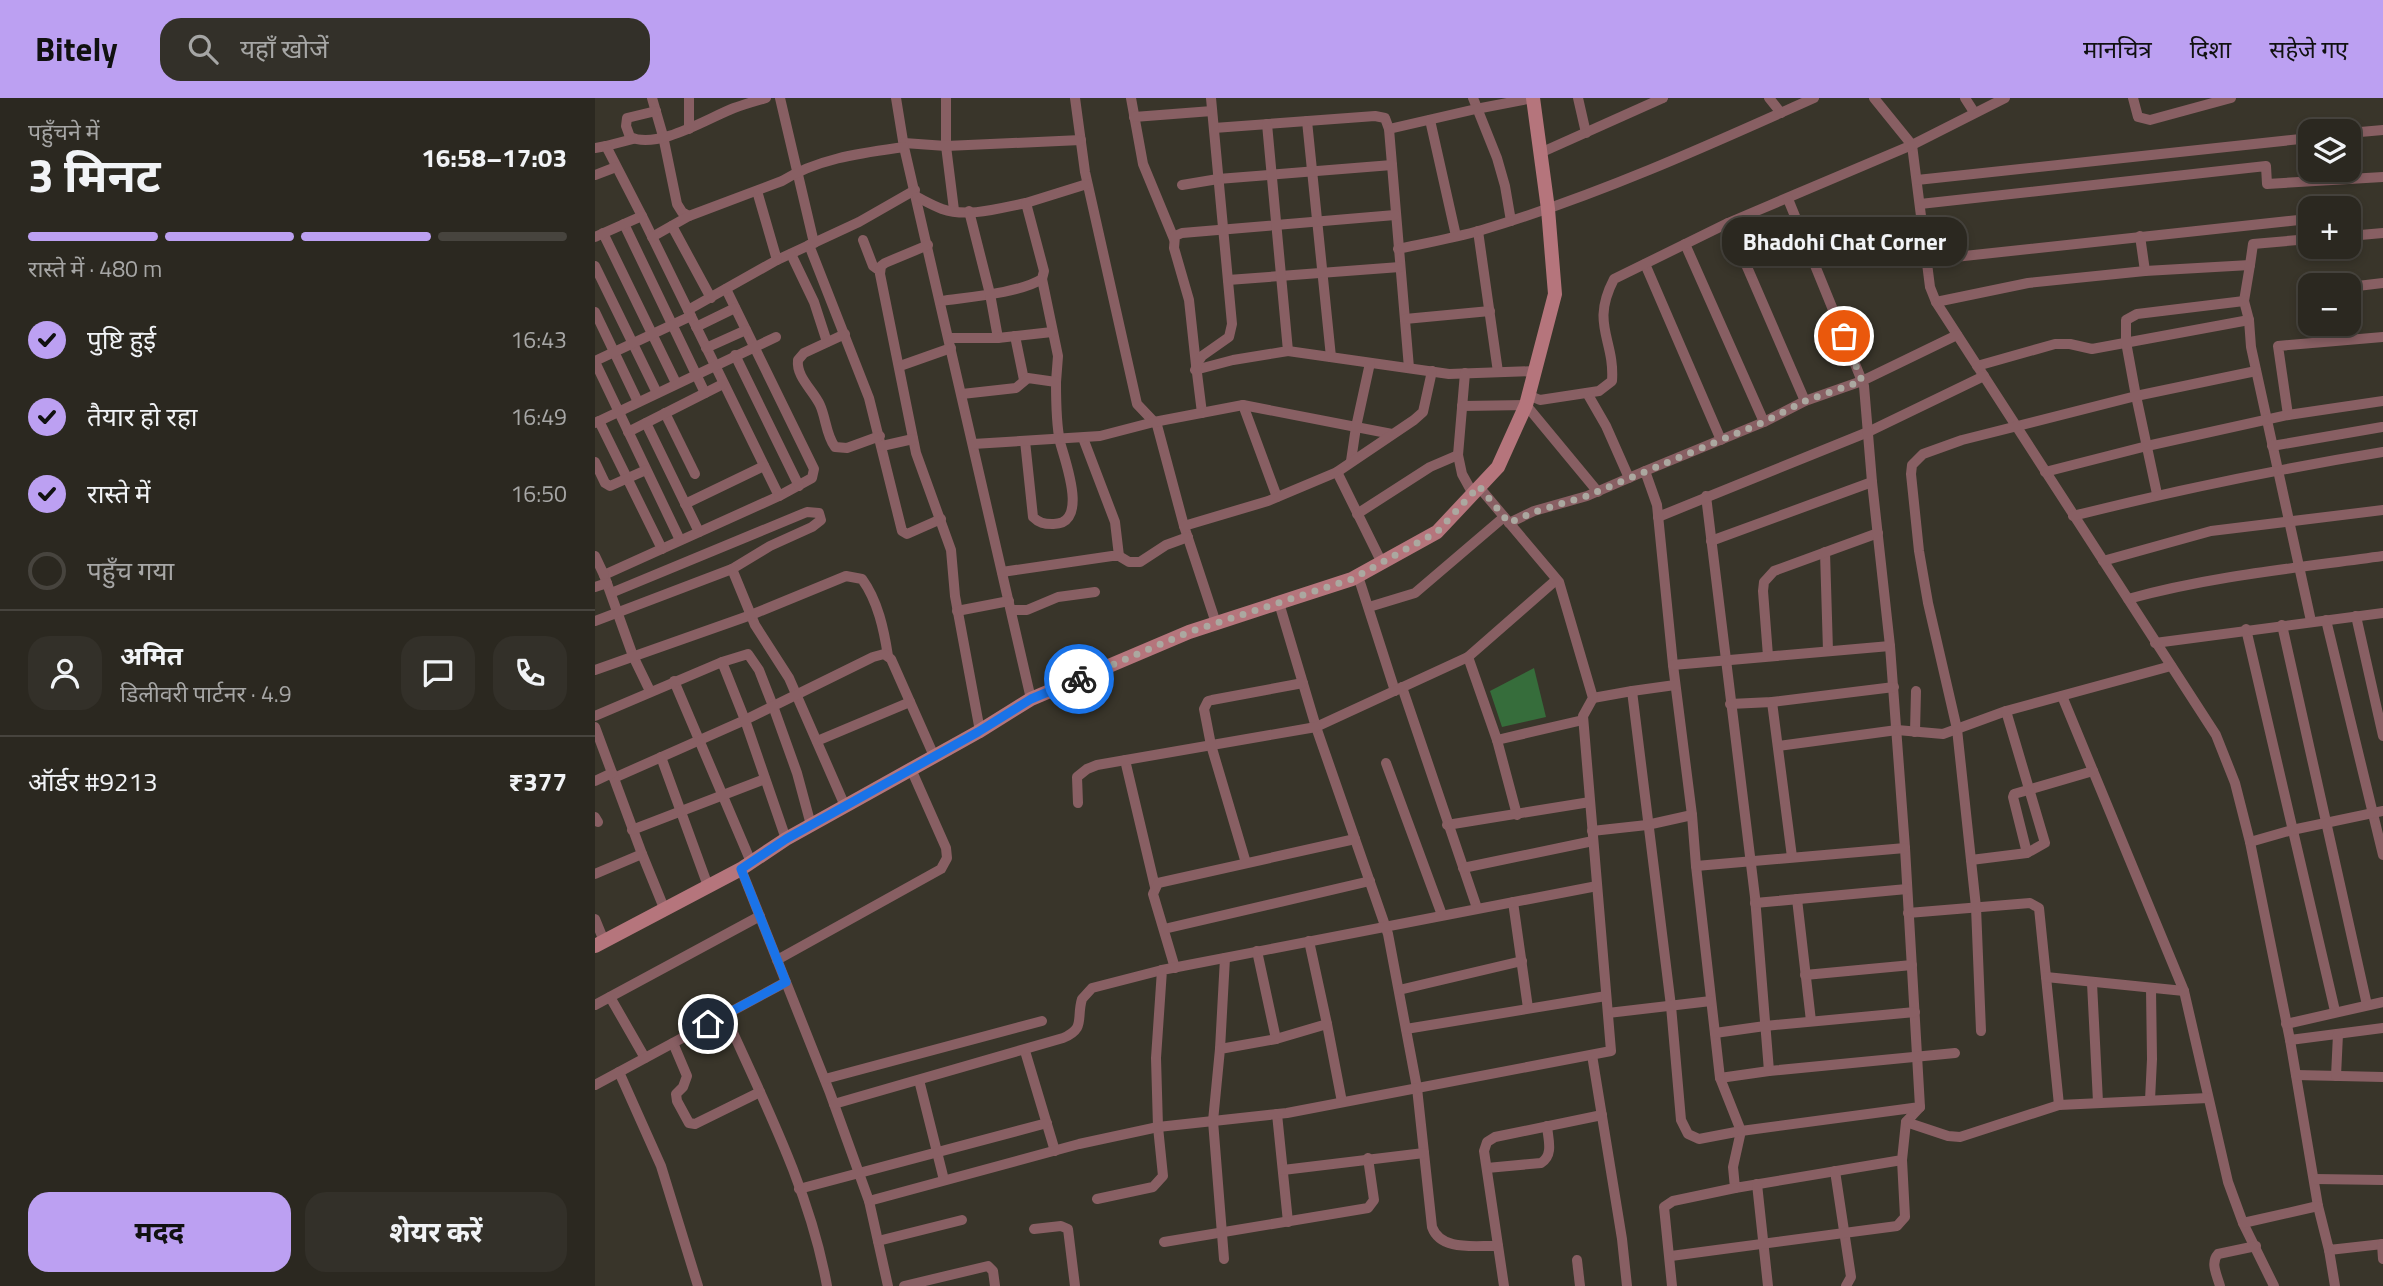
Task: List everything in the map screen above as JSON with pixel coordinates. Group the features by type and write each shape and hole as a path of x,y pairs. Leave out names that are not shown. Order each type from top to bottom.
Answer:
{"main road":[{"path":"600,944 746,866 786,839 976,733 1031,699 1189,632 1358,576 1437,532 1497,467 1527,400 1555,294 1548,209 1533,98"}],"street":[{"path":"652,98 677,204 688,217"},
{"path":"689,98 689,129"},
{"path":"615,144 689,129 733,109 766,98"},
{"path":"780,98 812,244 869,398 903,533 907,534 941,519"},
{"path":"896,98 904,145 1031,699"},
{"path":"946,98 946,146 954,210"},
{"path":"1075,98 1087,184 1137,404 1157,425 1184,526 1216,623"},
{"path":"1131,98 1143,164 1174,239 1174,248 1189,300 1202,413"},
{"path":"1196,368 1202,356 1229,337 1232,331 1211,98"},
{"path":"1389,129 1430,120 1475,103 1533,98"},
{"path":"1578,98 1585,133"},
{"path":"1540,153 1663,98"},
{"path":"1769,98 1781,113"},
{"path":"1398,249 1478,231 1548,209 1724,139 1814,98"},
{"path":"1874,98 1912,145 1930,287 1936,302 2216,735 2235,783 2250,842 2290,1040 2318,1206 2336,1286"},
{"path":"1965,98 1975,112"},
{"path":"1462,406 1540,400 1599,391 1612,381 1602,328 1604,303 1614,279 1728,223 1912,145 2005,98"},
{"path":"2133,98 2138,117 2150,120 2231,98"},
{"path":"1475,103 1497,158 1511,221"},
{"path":"656,111 626,120 627,132 615,144 616,167 779,496"},
{"path":"1134,117 1212,111"},
{"path":"1214,128 1375,116 1385,118 1389,129 1409,368"},
{"path":"1430,120 1456,236"},
{"path":"1307,121 1331,357"},
{"path":"1267,124 1288,351"},
{"path":"2361,133 2383,130"},
{"path":"1917,180 2298,139"},
{"path":"652,237 688,217 782,181 796,173 854,154 904,145 946,146 1081,140"},
{"path":"1182,185 1219,179 1392,165"},
{"path":"1920,204 2266,166 2267,184 2383,177"},
{"path":"595,175 616,167"},
{"path":"916,193 945,210 991,210 1026,203 1087,184"},
{"path":"757,191 777,261"},
{"path":"680,540 618,411 598,377 595,362 673,325 711,298 777,261 916,193"},
{"path":"1671,1256 1893,1227 1904,1221 1902,1160 1906,1122 1920,1107 1897,730 1862,381 1788,199"},
{"path":"1025,441 1033,517 1041,523 1059,524 1069,519 1073,502 1068,465 1060,440 1056,382 1058,356 1042,279 1044,271 1026,203"},
{"path":"969,211 998,338"},
{"path":"1174,239 1182,233 1395,215"},
{"path":"642,216 599,235 653,334 676,383"},
{"path":"1927,260 2298,220"},
{"path":"1728,223 1805,401"},
{"path":"624,224 705,393"},
{"path":"671,226 711,298"},
{"path":"1478,231 1498,372"},
{"path":"2361,235 2383,233"},
{"path":"2140,236 2145,271"},
{"path":"863,240 873,266 880,271 916,453 951,550 957,611 976,733"},
{"path":"2298,240 2253,244 2243,301 2311,621"},
{"path":"1685,244 1764,422"},
{"path":"880,271 885,263 928,245"},
{"path":"791,254 814,302 827,342"},
{"path":"1645,264 1721,440"},
{"path":"1936,302 2028,283 2145,271 2250,265"},
{"path":"595,266 657,393"},
{"path":"1228,280 1400,267"},
{"path":"941,301 990,294 1042,279"},
{"path":"2361,286 2383,283"},
{"path":"608,584 662,549 779,496 812,478 814,469 726,289"},
{"path":"2157,494 2136,396 2125,322 2133,315 2243,301"},
{"path":"696,327 735,308"},
{"path":"1405,319 1490,311"},
{"path":"595,312 638,402"},
{"path":"1977,366 2055,344 2092,349 2249,320"},
{"path":"706,348 745,330"},
{"path":"900,366 950,343 1052,332"},
{"path":"845,334 804,353 797,365 820,404 832,445 841,449 881,441 913,439"},
{"path":"1369,607 1415,593 1506,520 1598,492 1764,422 1805,401 1862,381 1957,335"},
{"path":"1015,336 1024,380"},
{"path":"662,549 597,422 714,364 776,337"},
{"path":"2288,415 2279,346 2383,337"},
{"path":"1196,368 1288,351 1432,371 1465,373 1535,370"},
{"path":"735,355 799,486"},
{"path":"1351,461 1370,363"},
{"path":"1184,526 1277,496 1336,471 1423,412 1432,371"},
{"path":"1981,1031 1976,907 1957,729 1919,551 1912,465 1923,454 1962,440 2136,396 2256,372"},
{"path":"869,1201 1074,1146 1158,1128 1277,1114 1611,1051 1583,720 1593,698 1556,580 1506,520 1462,474 1458,456 1465,373"},
{"path":"1658,517 1868,432 1984,376"},
{"path":"962,394 1016,388 1024,380 1056,382"},
{"path":"628,432 723,384"},
{"path":"1587,393 1606,426 1629,478"},
{"path":"1527,400 1598,492"},
{"path":"2045,472 2288,415 2383,401"},
{"path":"973,444 1083,438 1243,405 1392,434"},
{"path":"1243,405 1277,496"},
{"path":"665,414 695,474"},
{"path":"646,423 699,532"},
{"path":"2272,446 2383,429"},
{"path":"1083,438 1115,522 1116,556"},
{"path":"2073,516 2157,494 2278,469 2383,452"},
{"path":"1357,514 1430,467 1458,456"},
{"path":"595,462 607,485 614,485 646,470"},
{"path":"685,504 764,466"},
{"path":"1336,471 1382,563"},
{"path":"1645,471 1657,505 1672,665 1692,815 1720,1078 1741,1131 1733,1167 1735,1188"},
{"path":"1711,541 1872,482"},
{"path":"1706,496 1755,903 1769,1071"},
{"path":"2103,561 2211,531 2383,510"},
{"path":"595,587 807,512 819,513 821,520 812,527 770,546 732,569 595,621"},
{"path":"1768,656 1764,582 1773,571 1878,533"},
{"path":"1002,572 1116,556 1129,562 1140,562 1166,545 1188,537"},
{"path":"1825,552 1828,651"},
{"path":"595,556 608,584 633,656 650,691"},
{"path":"2128,599 2171,587 2241,575 2383,556"},
{"path":"732,569 751,615 789,678 845,806"},
{"path":"595,670 751,615 836,578 855,576 862,579 869,588 888,656 934,757"},
{"path":"1358,576 1477,908"},
{"path":"1078,803 1076,781 1081,773 1097,765 1316,727 1468,657 1556,580"},
{"path":"957,611 1010,605 1027,610 1058,597 1095,592"},
{"path":"1279,603 1316,727 1386,926 1417,1088 1432,1227 1435,1235 1447,1244 1498,1245"},
{"path":"2155,643 2383,613"},
{"path":"2356,616 2383,736"},
{"path":"2326,620 2378,812 2383,855"},
{"path":"2282,625 2367,1005"},
{"path":"2246,629 2335,1011"},
{"path":"1672,665 1890,646"},
{"path":"595,716 674,681 748,653 759,670 773,706 797,773 811,825"},
{"path":"595,781 699,741 873,657 884,654 888,656"},
{"path":"1468,657 1497,740 1517,815"},
{"path":"722,662 786,839"},
{"path":"1778,746 1897,730 1943,734 2006,711 2171,666"},
{"path":"674,681 722,796 760,916 825,1079 869,1201 888,1286"},
{"path":"1246,863 1203,712 1208,701 1303,683"},
{"path":"1593,698 1675,685"},
{"path":"1730,704 1772,702 1893,687"},
{"path":"1632,691 1671,1006 1681,1119 1685,1130 1699,1139 1920,1107"},
{"path":"1915,732 1916,691"},
{"path":"2063,696 2184,991 2228,1182 2243,1223 2274,1286"},
{"path":"817,741 910,702"},
{"path":"1772,702 1792,856"},
{"path":"1971,860 2027,853 2045,843 2006,711"},
{"path":"1497,740 1583,720"},
{"path":"595,727 632,830 664,908"},
{"path":"661,757 708,886"},
{"path":"1125,760 1155,887 1153,894 1175,968"},
{"path":"1386,763 1442,915"},
{"path":"777,960 941,869 947,858 946,848 911,769"},
{"path":"2027,853 2013,796 2093,771"},
{"path":"632,830 765,779"},
{"path":"1447,825 1590,802"},
{"path":"2250,842 2378,812"},
{"path":"1463,868 1692,815"},
{"path":"1155,887 1163,881 1355,839"},
{"path":"1696,866 1905,848"},
{"path":"595,874 642,854"},
{"path":"1164,929 1370,881"},
{"path":"834,1104 1057,1040 1077,1030 1081,999 1092,988 1162,970 1597,886"},
{"path":"1755,903 1907,889"},
{"path":"1797,899 1811,1021"},
{"path":"1513,902 1528,1009"},
{"path":"1908,913 2030,902 2039,908 2059,1105"},
{"path":"595,1005 760,916"},
{"path":"595,919 600,944"},
{"path":"1310,941 1342,1102"},
{"path":"1257,951 1276,1039"},
{"path":"1224,1259 1213,1121 1225,958"},
{"path":"1399,990 1522,961"},
{"path":"1805,975 1912,965"},
{"path":"1097,1199 1153,1187 1161,1181 1163,1170 1158,1128 1156,1058 1162,970"},
{"path":"2046,977 2184,991"},
{"path":"595,1085 786,982"},
{"path":"2092,983 2098,1102"},
{"path":"2150,1100 2151,989"},
{"path":"1406,1029 1606,996"},
{"path":"610,997 645,1058"},
{"path":"1608,1013 1711,1001"},
{"path":"2286,1024 2383,1002"},
{"path":"1715,1033 1915,1012"},
{"path":"725,1015 799,1189 822,1258 827,1286"},
{"path":"825,1079 1042,1021"},
{"path":"1220,1049 1276,1039 1327,1024"},
{"path":"2290,1040 2383,1028"},
{"path":"2336,1076 2338,1034"},
{"path":"673,1043 687,1076 683,1087 676,1094 677,1101 689,1123 695,1124 759,1092"},
{"path":"1025,1051 1055,1151"},
{"path":"1720,1078 1955,1053"},
{"path":"1592,1055 1627,1286"},
{"path":"618,1072 661,1166 698,1286"},
{"path":"2296,1075 2383,1077"},
{"path":"919,1080 944,1180"},
{"path":"1906,1122 1948,1136 1960,1137 2059,1105 2208,1098"},
{"path":"1277,1114 1288,1222"},
{"path":"1504,1286 1485,1145 1490,1139 1602,1115"},
{"path":"799,1189 1047,1123"},
{"path":"1487,1168 1541,1163 1547,1159 1550,1153 1547,1126"},
{"path":"1283,1170 1424,1153"},
{"path":"1164,1242 1371,1206 1374,1200 1369,1158"},
{"path":"1672,1286 1671,1256 1664,1210 1666,1204 1735,1188 1902,1160"},
{"path":"1835,1171 1851,1277 1846,1286"},
{"path":"2315,1179 2383,1180"},
{"path":"1757,1184 1768,1286"},
{"path":"2243,1223 2318,1206"},
{"path":"878,1241 962,1220"},
{"path":"1034,1229 1061,1226 1068,1229 1075,1286"},
{"path":"2329,1250 2383,1244 2383,1259"},
{"path":"2220,1286 2214,1264 2215,1256 2256,1246"},
{"path":"1577,1260 1580,1286"},
{"path":"904,1286 988,1266 993,1271 995,1286"}],"green space":[{"path":"1534,668 1546,717 1502,727 1490,691"}],"way so far":[{"path":"1079,679 1189,632 1352,579 1437,532 1479,486 1509,523 1534,512 1587,496 1764,422 1805,401 1862,381 1844,336"}],"place":[{"name":"Bhadohi Chat Corner","path":"1844,336"}],"route":[{"path":"708,1024 786,982 741,869 786,839 978,732 1031,699 1079,679"}]}
